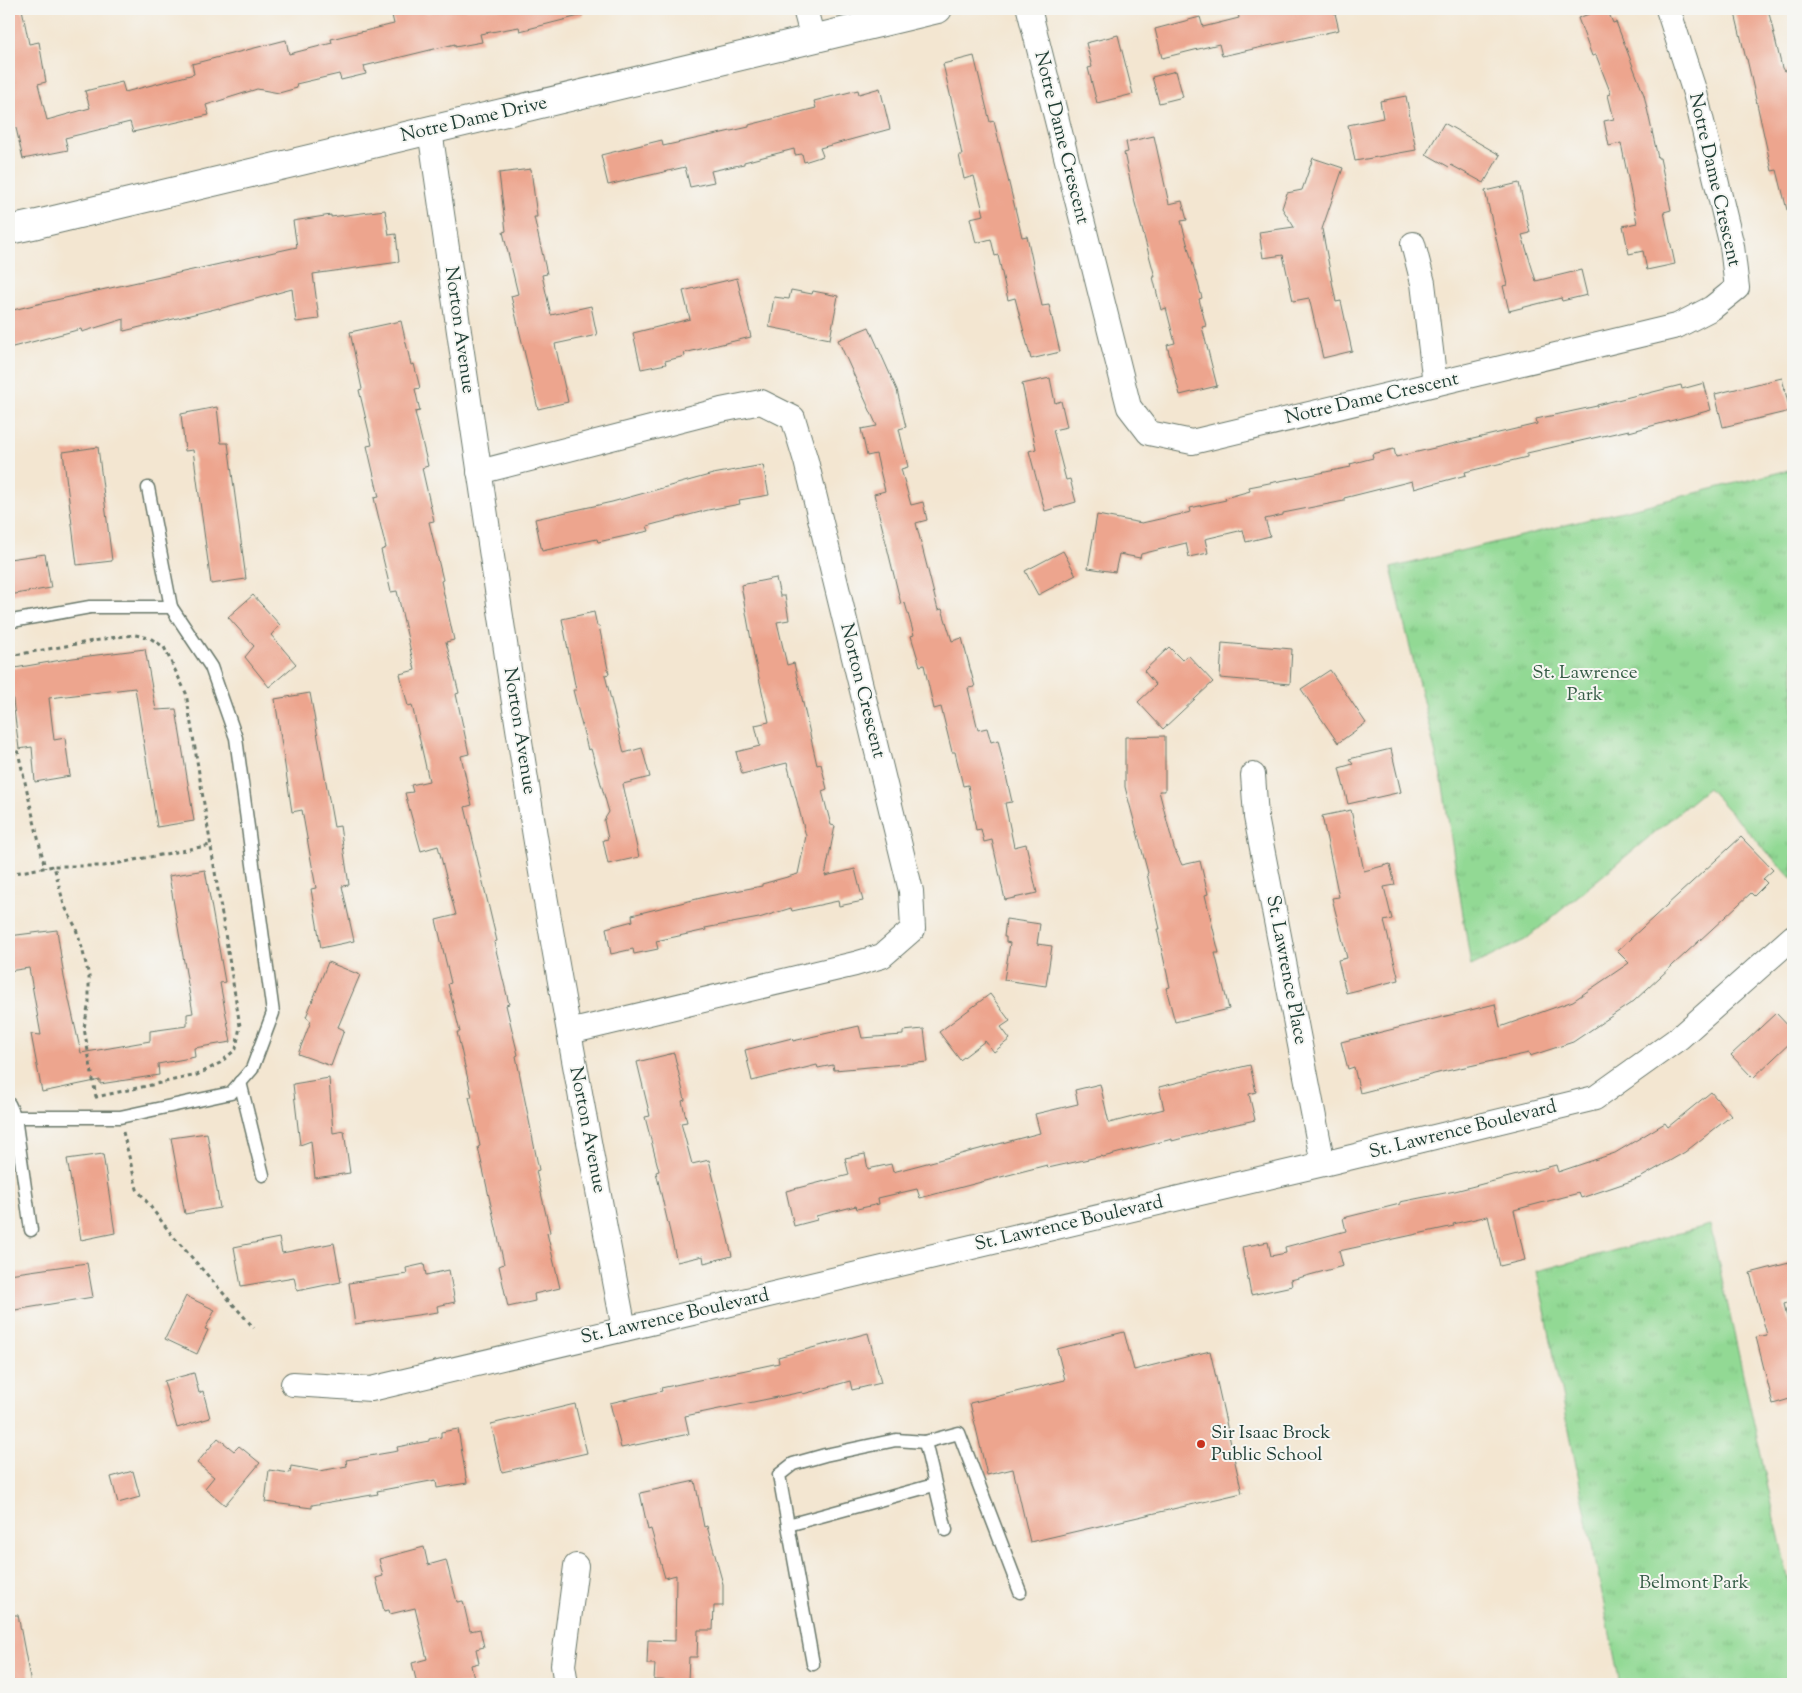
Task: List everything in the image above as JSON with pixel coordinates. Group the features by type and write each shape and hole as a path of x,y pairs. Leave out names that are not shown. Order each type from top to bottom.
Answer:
{"street":[{"path":"805,9 813,39"},
{"name":"Notre Dame Drive","path":"9,230 938,9"},
{"name":"Notre Dame Crescent","path":"1029,9 1129,407 1148,433 1192,442 1677,326 1712,308 1737,288 1732,246 1695,93 1668,9"},
{"name":"Norton Avenue","path":"430,130 478,472 535,838 624,1328"},
{"path":"1414,244 1423,283 1435,384"},
{"name":"Norton Crescent","path":"478,472 721,410 761,402 793,418 808,470 910,891 913,929 882,956 856,964 569,1032"},
{"name":"St. Lawrence Place","path":"1253,775 1256,817 1323,1164"},
{"name":"St. Lawrence Boulevard","path":"293,1384 371,1389 1595,1098 1679,1038 1793,937"},
{"path":"566,1684 563,1665 576,1566"}],"lane":[{"path":"15,1117 120,1117 231,1093 252,1069 273,1013 236,738 211,667 171,607 148,488"},
{"path":"9,624 12,621 90,607 171,607"},
{"path":"240,1082 263,1175"},
{"path":"9,1104 15,1117 31,1230"},
{"path":"813,1664 779,1475 793,1464 825,1455 896,1440 925,1442 959,1433 1020,1592"},
{"path":"925,1442 946,1530"},
{"path":"788,1525 934,1485"}],"path":[{"path":"9,656 135,635 150,638 164,648 186,693 240,1026 236,1048 220,1063 197,1075 88,1098"},
{"path":"9,748 18,752 45,868"},
{"path":"9,874 54,866 104,866 212,845"},
{"path":"54,866 64,905 75,926 89,976 89,1002 84,1028 96,1097"},
{"path":"120,1117 137,1190 172,1236 254,1328"}],"green space":[{"name":"St. Lawrence Park","path":"1793,469 1793,880 1708,788 1525,940 1471,966 1442,780 1391,568"},
{"name":"Belmont Park","path":"1710,1225 1793,1600 1793,1684 1620,1684 1537,1271"}],"building":[{"path":"9,9 22,9 29,44 39,42 46,82 38,84 47,120 90,108 85,91 122,82 125,92 194,74 192,64 286,40 289,54 332,43 331,39 394,24 391,11 424,9 425,13 444,9 582,9 583,15 520,31 519,27 480,34 482,42 455,47 455,44 364,66 366,74 341,80 339,74 296,84 297,88 279,93 257,89 206,105 209,115 133,132 130,122 65,138 68,150 23,159 16,128 9,129"},
{"path":"1254,9 1334,9 1339,30 1222,56 1219,44 1162,58 1155,29 1200,17 1203,27 1239,18 1238,13"},
{"path":"1607,9 1613,23 1616,22 1644,95 1671,210 1664,212 1675,264 1647,270 1643,251 1629,254 1623,226 1637,223 1621,143 1609,146 1604,121 1614,119 1608,95 1611,94 1596,55 1592,56 1578,18"},
{"path":"1754,9 1768,9 1782,68 1784,71 1793,68 1793,93 1790,94 1793,111 1793,209 1787,210 1777,170 1772,171 1735,13"},
{"path":"1118,35 1133,94 1097,103 1088,68 1092,67 1086,43"},
{"path":"974,56 990,122 994,121 1022,237 1027,236 1042,306 1049,305 1060,352 1031,359 1015,298 1008,300 998,255 995,256 991,239 976,243 970,218 984,215 974,176 964,179 959,155 962,155 958,129 943,64"},
{"path":"1176,71 1183,97 1159,103 1152,77"},
{"path":"880,88 890,129 820,148 823,156 804,162 802,154 795,155 794,149 744,162 744,164 711,171 714,182 690,187 685,167 608,185 601,155 662,140 663,146 749,127 749,125 816,108 814,101 858,90 859,94"},
{"path":"1406,96 1416,150 1355,161 1348,125 1383,118 1380,101"},
{"path":"1444,123 1500,155 1484,183 1426,154"},
{"path":"1154,136 1169,204 1182,201 1187,220 1181,221 1202,298 1199,299 1206,326 1202,327 1217,386 1180,395 1167,345 1175,343 1166,308 1161,310 1153,277 1155,277 1124,153 1128,152 1126,142"},
{"path":"1313,158 1343,168 1322,229 1336,302 1341,301 1352,351 1323,358 1309,298 1293,301 1283,255 1263,258 1259,232 1294,227 1282,208 1287,193 1302,190"},
{"path":"531,169 537,217 534,217 547,274 542,275 551,315 591,306 597,335 555,344 568,402 538,409 511,296 518,294 503,232 506,231 499,173"},
{"path":"1519,183 1530,233 1522,235 1536,281 1581,270 1587,295 1562,301 1561,298 1509,311 1503,286 1507,285 1485,191"},
{"path":"385,210 389,235 396,234 399,262 313,274 319,319 296,322 292,289 219,309 124,331 124,319 82,332 81,329 9,348 9,311 297,247 293,221"},
{"path":"737,278 751,337 684,353 685,356 665,361 666,364 641,369 633,333 690,319 683,291"},
{"path":"791,290 812,294 813,291 838,296 830,339 769,327 774,297 789,299"},
{"path":"401,321 411,365 414,364 420,388 415,389 420,411 415,412 428,466 422,468 434,521 429,522 443,580 441,581 454,640 446,642 459,693 456,694 469,754 461,756 472,805 465,807 497,941 494,942 509,1004 506,1005 518,1055 516,1056 539,1170 536,1171 550,1232 547,1233 560,1288 534,1294 535,1301 508,1307 499,1266 504,1264 478,1147 480,1146 469,1097 472,1097 457,1032 460,1032 448,984 451,983 436,920 456,915 438,846 421,851 405,793 413,792 411,785 429,781 412,705 408,706 400,674 415,670 397,591 391,592 381,550 386,548 374,498 379,497 367,446 372,445 359,390 362,389 350,332"},
{"path":"869,327 897,390 906,427 899,429 908,467 901,469 911,505 923,502 927,520 916,523 938,610 942,609 952,641 962,638 975,687 968,688 978,730 987,728 991,742 998,740 1012,802 1005,803 1014,847 1026,844 1037,893 1005,900 992,840 984,842 981,829 976,830 968,785 963,786 941,707 934,709 924,665 920,666 911,636 914,635 905,603 901,604 874,494 885,491 876,454 867,456 861,429 877,426 838,340"},
{"path":"1050,378 1055,403 1061,401 1067,427 1053,430 1066,480 1070,479 1076,502 1045,511 1029,451 1036,449 1022,384"},
{"path":"1782,378 1790,411 1723,427 1715,394"},
{"path":"1704,383 1711,410 1629,432 1629,430 1527,453 1527,457 1465,472 1466,475 1414,489 1412,481 1344,498 1344,501 1283,513 1283,515 1265,519 1270,536 1246,542 1243,530 1205,539 1208,553 1189,557 1186,543 1141,554 1140,558 1119,554 1115,572 1088,568 1097,515 1142,523 1191,512 1190,508 1226,500 1225,498 1250,491 1249,487 1351,467 1350,464 1373,458 1372,454 1394,449 1396,457 1537,424 1536,419 1681,385 1682,389"},
{"path":"217,407 221,443 228,443 246,579 211,584 193,450 185,451 181,414"},
{"path":"98,447 112,561 77,565 63,452"},
{"path":"763,465 769,495 739,500 740,504 708,510 647,526 649,531 598,542 597,539 542,551 535,519 612,502 713,474"},
{"path":"1063,551 1076,575 1038,595 1025,571"},
{"path":"45,554 51,588 9,595 9,559"},
{"path":"776,578 780,596 785,596 789,620 777,622 787,665 794,663 817,765 821,764 827,789 822,791 831,825 835,826 825,876 855,869 863,901 839,906 838,901 792,911 791,908 759,918 705,928 706,930 656,941 658,949 634,954 633,949 611,954 606,928 633,921 632,915 709,896 762,886 762,884 798,874 806,836 787,763 742,774 736,752 760,746 755,725 769,722 741,585"},
{"path":"253,595 280,625 271,635 296,664 269,687 245,657 254,646 228,617"},
{"path":"594,612 597,626 599,626 609,674 605,675 624,753 642,748 650,777 623,784 639,857 608,864 603,840 608,839 604,820 609,812 591,749 588,750 573,690 576,690 562,619"},
{"path":"1222,643 1292,649 1290,684 1220,678"},
{"path":"1169,647 1182,660 1188,655 1213,682 1163,729 1138,702 1156,685 1144,671"},
{"path":"145,649 156,710 176,709 194,821 157,827 135,688 49,698 54,740 65,738 70,776 35,782 32,747 19,749 9,669 73,658"},
{"path":"1330,670 1366,723 1338,743 1301,689"},
{"path":"310,693 334,827 340,826 349,885 342,886 354,941 321,948 311,889 316,888 302,810 292,812 275,699"},
{"path":"1165,736 1165,791 1159,791 1174,848 1182,865 1200,861 1208,894 1205,895 1219,953 1215,953 1229,1009 1175,1022 1166,988 1170,987 1157,929 1160,929 1148,873 1125,787 1125,737"},
{"path":"1391,749 1401,792 1348,804 1339,768 1353,764 1349,759"},
{"path":"1351,810 1364,871 1390,864 1395,885 1384,887 1392,919 1384,921 1399,980 1346,993 1338,960 1347,958 1332,898 1339,897 1322,816"},
{"path":"1741,837 1773,870 1763,879 1767,883 1754,896 1751,893 1634,1001 1573,1042 1530,1056 1529,1053 1442,1072 1360,1093 1354,1067 1348,1069 1341,1042 1495,1004 1500,1027 1573,1001 1629,963 1617,951"},
{"path":"205,870 225,982 220,983 231,1042 194,1048 195,1057 158,1064 159,1075 100,1084 100,1080 42,1092 31,1034 41,1035 29,968 9,971 9,936 57,930 64,977 81,1053 150,1041 150,1031 187,1026 187,1014 193,1013 169,876"},
{"path":"1006,919 1040,924 1037,944 1052,946 1046,986 1004,980 1010,943 1006,942 1006,937 1004,937"},
{"path":"328,962 360,975 338,1027 344,1030 331,1066 298,1054 311,1021 306,1017"},
{"path":"990,994 1010,1021 1001,1027 1010,1039 994,1052 985,1041 960,1060 939,1032"},
{"path":"1776,1013 1793,1031 1793,1040 1753,1078 1731,1055"},
{"path":"859,1026 862,1038 903,1035 903,1031 924,1029 928,1062 834,1070 833,1065 818,1068 817,1065 752,1081 745,1050 792,1038 793,1041"},
{"path":"674,1053 685,1100 682,1101 687,1122 681,1123 692,1164 709,1160 732,1256 704,1263 703,1256 677,1262 656,1172 659,1171 645,1117 650,1116 637,1062"},
{"path":"1250,1065 1256,1092 1249,1094 1255,1120 1103,1157 1048,1168 1047,1165 920,1198 917,1189 878,1198 879,1204 857,1209 856,1206 816,1216 817,1220 794,1226 786,1191 849,1175 845,1158 865,1154 868,1169 891,1164 893,1172 1040,1133 1035,1114 1078,1104 1075,1090 1100,1084 1109,1123 1164,1109 1159,1087"},
{"path":"329,1078 333,1133 344,1131 350,1173 315,1178 311,1141 300,1145 293,1084"},
{"path":"1711,1092 1731,1116 1685,1152 1640,1178 1581,1198 1579,1193 1514,1210 1525,1260 1500,1266 1488,1216 1453,1224 1454,1226 1339,1251 1343,1266 1291,1280 1292,1286 1251,1295 1242,1247 1268,1242 1271,1256 1286,1253 1285,1247 1346,1231 1343,1218 1400,1204 1400,1202 1455,1191 1556,1165 1558,1172 1615,1153 1665,1123 1668,1127"},
{"path":"207,1133 220,1208 185,1214 171,1138"},
{"path":"103,1154 115,1233 81,1240 67,1159"},
{"path":"279,1238 282,1253 334,1243 341,1282 297,1291 294,1277 241,1286 234,1247"},
{"path":"1793,1262 1793,1301 1784,1304 1793,1341 1793,1398 1773,1404 1756,1337 1767,1335 1750,1273"},
{"path":"87,1263 93,1297 9,1311 9,1274"},
{"path":"424,1264 426,1275 449,1270 455,1302 437,1306 438,1312 355,1324 349,1283 407,1274 406,1268"},
{"path":"186,1296 215,1310 205,1329 208,1330 197,1354 165,1339"},
{"path":"1124,1332 1134,1370 1210,1351 1242,1493 1030,1542 1013,1469 987,1475 970,1403 1065,1380 1057,1349"},
{"path":"868,1333 881,1383 852,1390 850,1381 803,1394 802,1392 685,1416 689,1434 621,1448 610,1403 662,1391 661,1388 779,1363 778,1357"},
{"path":"194,1373 199,1393 203,1391 210,1418 177,1428 164,1381"},
{"path":"575,1404 587,1453 502,1472 491,1424"},
{"path":"458,1429 467,1483 437,1488 436,1480 377,1491 378,1494 312,1505 312,1508 265,1502 269,1470 290,1473 291,1466 320,1471 347,1466 346,1460 398,1451 397,1447 429,1441 429,1439 441,1437 441,1432"},
{"path":"218,1438 234,1451 239,1446 260,1463 225,1505 205,1488 214,1477 197,1463"},
{"path":"133,1471 140,1497 118,1503 111,1477"},
{"path":"695,1481 704,1527 707,1526 723,1584 723,1606 714,1606 713,1630 698,1630 697,1657 689,1657 688,1681 654,1680 655,1664 647,1664 648,1640 675,1641 676,1575 665,1578 651,1529 648,1530 640,1493"},
{"path":"424,1547 428,1565 446,1560 457,1602 463,1601 470,1631 480,1629 484,1647 476,1649 479,1663 471,1665 475,1684 417,1684 412,1663 427,1659 415,1608 390,1614 389,1610 384,1611 376,1578 383,1576 379,1559"},
{"path":"9,1615 18,1615 31,1684 9,1684"}],"place":[{"name":"Sir Isaac Brock Public School","path":"1201,1444"}]}
